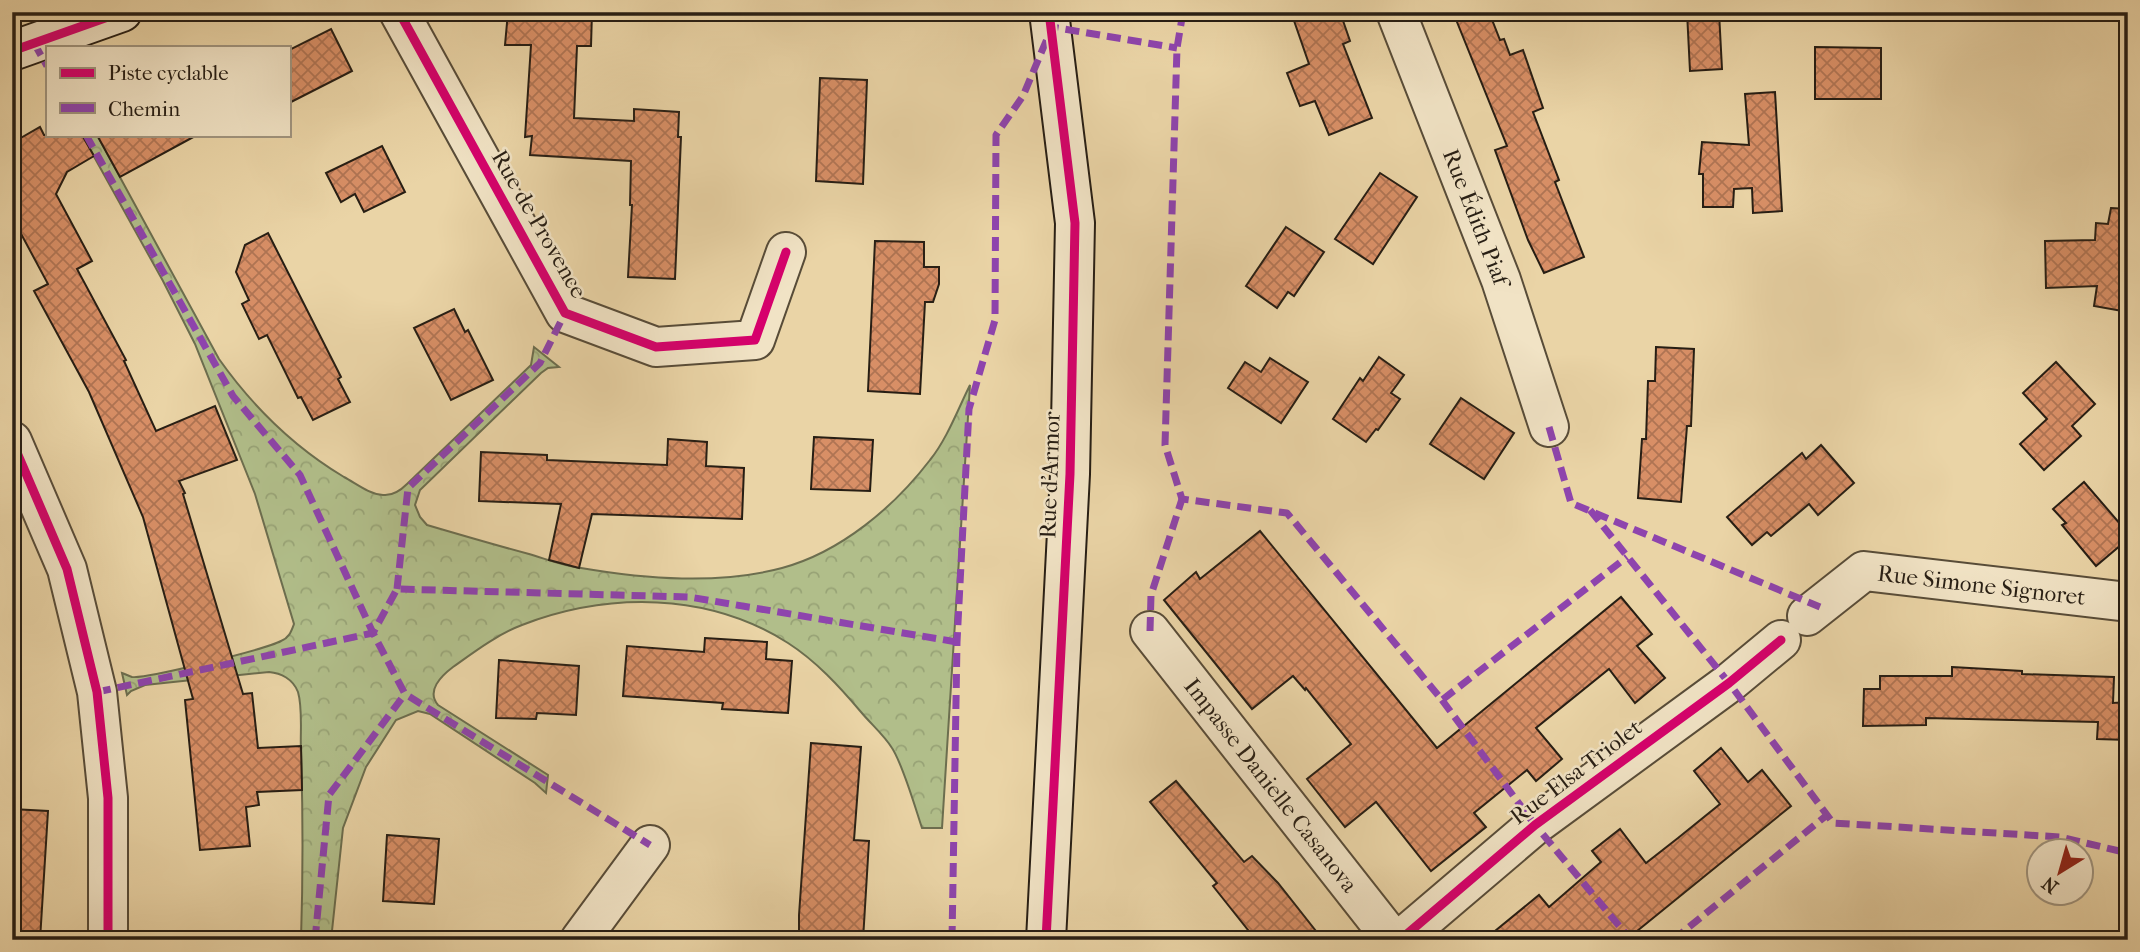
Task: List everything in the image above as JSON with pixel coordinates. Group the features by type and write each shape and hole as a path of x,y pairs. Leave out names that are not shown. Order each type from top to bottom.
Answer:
{"street":[{"path":"12,51 122,12"},
{"name":"Rue de Provence","path":"399,12 565,313 656,347 755,340 786,252"},
{"name":"Rue d'Armor","path":"1046,940 1070,474 1075,223 1049,12"},
{"name":"Rue Édith Piaf","path":"1396,12 1501,280 1549,427"},
{"path":"13,445 67,569 97,692 108,798 108,940"},
{"name":"Rue Simone Signoret","path":"1794,628 1864,571 2128,602"},
{"name":"Rue Elsa Triolet","path":"1400,940 1535,825 1729,683 1794,628"},
{"name":"Impasse Danielle Casanova","path":"1150,631 1394,940"},
{"path":"580,940 650,845"}],"green space":[{"path":"83,136 98,136 219,359 232,377 260,410 291,439 368,491 386,495 405,486 531,365 534,347 559,367 548,368 541,373 420,490 415,505 427,525 561,564 631,575 733,577 782,568 825,551 865,526 916,477 936,452 970,385 942,828 922,828 904,775 889,743 827,674 788,643 757,626 725,614 691,606 657,602 589,607 555,614 504,633 448,671 434,689 438,705 548,775 546,793 430,714 418,711 396,720 366,767 343,828 331,940 301,940 301,713 300,699 293,684 282,675 269,672 145,685 127,695 122,673 132,677 181,669 271,645 284,640 294,624 255,494 195,344"}],"building":[{"path":"508,12 592,12 591,46 577,46 574,118 634,121 634,109 679,112 678,137 681,137 675,279 628,277 632,205 631,161 530,155 532,136 525,137 531,45 505,45"},
{"path":"1291,12 1340,12 1350,41 1343,44 1372,118 1329,135 1315,101 1300,106 1287,73 1309,64"},
{"path":"1453,12 1489,12 1500,40 1504,39 1510,55 1523,50 1543,108 1533,112 1559,180 1555,182 1584,257 1544,273 1528,240 1495,150 1507,146"},
{"path":"1687,12 1719,12 1722,69 1690,71"},
{"path":"331,29 352,71 290,102 290,50"},
{"path":"1815,47 1881,48 1881,99 1815,99"},
{"path":"820,78 867,80 863,184 816,181"},
{"path":"1775,92 1782,211 1753,213 1752,188 1734,189 1733,207 1703,207 1703,174 1699,174 1702,142 1749,145 1745,94"},
{"path":"40,127 46,136 83,136 94,156 67,172 56,194 92,261 77,269 126,360 124,361 156,431 215,406 237,460 179,481 185,493 183,494 243,694 252,693 258,748 301,746 302,790 257,792 259,805 246,807 250,846 200,850 185,700 193,699 143,517 89,392 34,291 48,284 12,217 12,143"},
{"path":"98,136 195,136 120,177"},
{"path":"382,146 405,192 364,212 355,194 341,202 326,173"},
{"path":"1380,173 1417,197 1373,264 1335,239"},
{"path":"2111,208 2128,209 2128,312 2094,306 2097,286 2046,288 2045,241 2095,240 2096,223 2108,224"},
{"path":"1286,227 1324,252 1294,296 1288,292 1277,308 1246,286"},
{"path":"268,233 341,377 338,379 350,402 313,420 301,397 298,398 267,335 259,339 242,304 249,300 236,272 245,245"},
{"path":"875,241 924,242 924,267 939,267 939,284 933,302 925,302 920,394 868,391"},
{"path":"454,309 465,332 468,330 493,380 451,400 414,328"},
{"path":"1656,347 1694,349 1691,426 1687,426 1681,502 1638,498 1642,439 1646,439 1648,381 1655,381"},
{"path":"1379,357 1404,375 1391,393 1400,399 1366,442 1333,419 1360,378 1363,381"},
{"path":"1270,358 1308,382 1281,423 1228,388 1245,362 1261,372"},
{"path":"2056,362 2095,404 2072,426 2081,436 2044,470 2020,444 2047,419 2023,393"},
{"path":"1461,398 1514,433 1484,479 1430,444"},
{"path":"814,437 873,440 870,491 811,489"},
{"path":"668,439 707,442 706,466 744,468 742,519 592,514 579,568 549,560 561,504 479,501 481,452 547,455 547,460 667,465"},
{"path":"1821,445 1854,483 1818,515 1809,504 1771,536 1767,532 1752,545 1727,517 1802,453 1806,459"},
{"path":"2084,482 2128,533 2128,539 2096,566 2062,525 2066,523 2053,509"},
{"path":"1260,531 1437,748 1621,597 1652,634 1637,646 1665,678 1635,703 1609,669 1536,728 1562,759 1536,781 1527,770 1474,813 1486,827 1431,871 1376,802 1345,827 1307,779 1351,744 1306,688 1305,690 1293,676 1252,709 1164,600 1196,572 1200,579"},
{"path":"705,638 767,642 766,659 792,661 788,713 722,709 723,703 623,696 627,646 704,652"},
{"path":"499,660 579,666 576,715 537,713 536,719 496,718"},
{"path":"1952,667 2022,671 2022,674 2114,677 2113,703 2128,702 2128,740 2097,739 2098,722 1926,718 1926,725 1863,726 1864,689 1880,689 1880,676 1952,676"},
{"path":"811,743 861,747 854,840 869,841 863,940 799,940"},
{"path":"1721,748 1748,782 1762,770 1791,806 1626,940 1484,940 1539,895 1549,907 1601,862 1592,851 1620,829 1646,863 1720,804 1694,771"},
{"path":"1176,781 1244,862 1252,856 1278,883 1323,940 1256,940 1213,886 1217,883 1150,802"},
{"path":"12,809 48,811 40,940 12,940"},
{"path":"387,835 439,839 434,904 383,901"}],"marked path":[{"path":"1183,12 1177,48 1165,445 1182,499 1287,513 1442,700 1627,557"},
{"path":"952,940 957,642 969,409 995,320 996,135 1023,96 1052,27 1177,48"},
{"path":"34,43 46,64"},
{"path":"87,136 233,396 300,475 373,633 405,694 650,845"},
{"path":"397,589 408,488 540,363 565,313"},
{"path":"1549,427 1571,503 1820,607"},
{"path":"1150,631 1151,595 1182,499"},
{"path":"1590,510 1729,683 1833,823 2060,837 2128,853"},
{"path":"97,692 373,633 397,589 689,597 957,642"},
{"path":"315,940 329,795 405,694"},
{"path":"1442,700 1535,825 1631,940"},
{"path":"1673,940 1827,815"}],"cycle path":[{"path":"12,51 122,12"},
{"path":"399,12 565,313 656,347 755,340 786,252"},
{"path":"1046,940 1070,474 1075,223 1049,12"},
{"path":"12,441 67,569 97,692 108,798 108,940"},
{"path":"1400,940 1535,825 1729,683 1781,640"}]}
